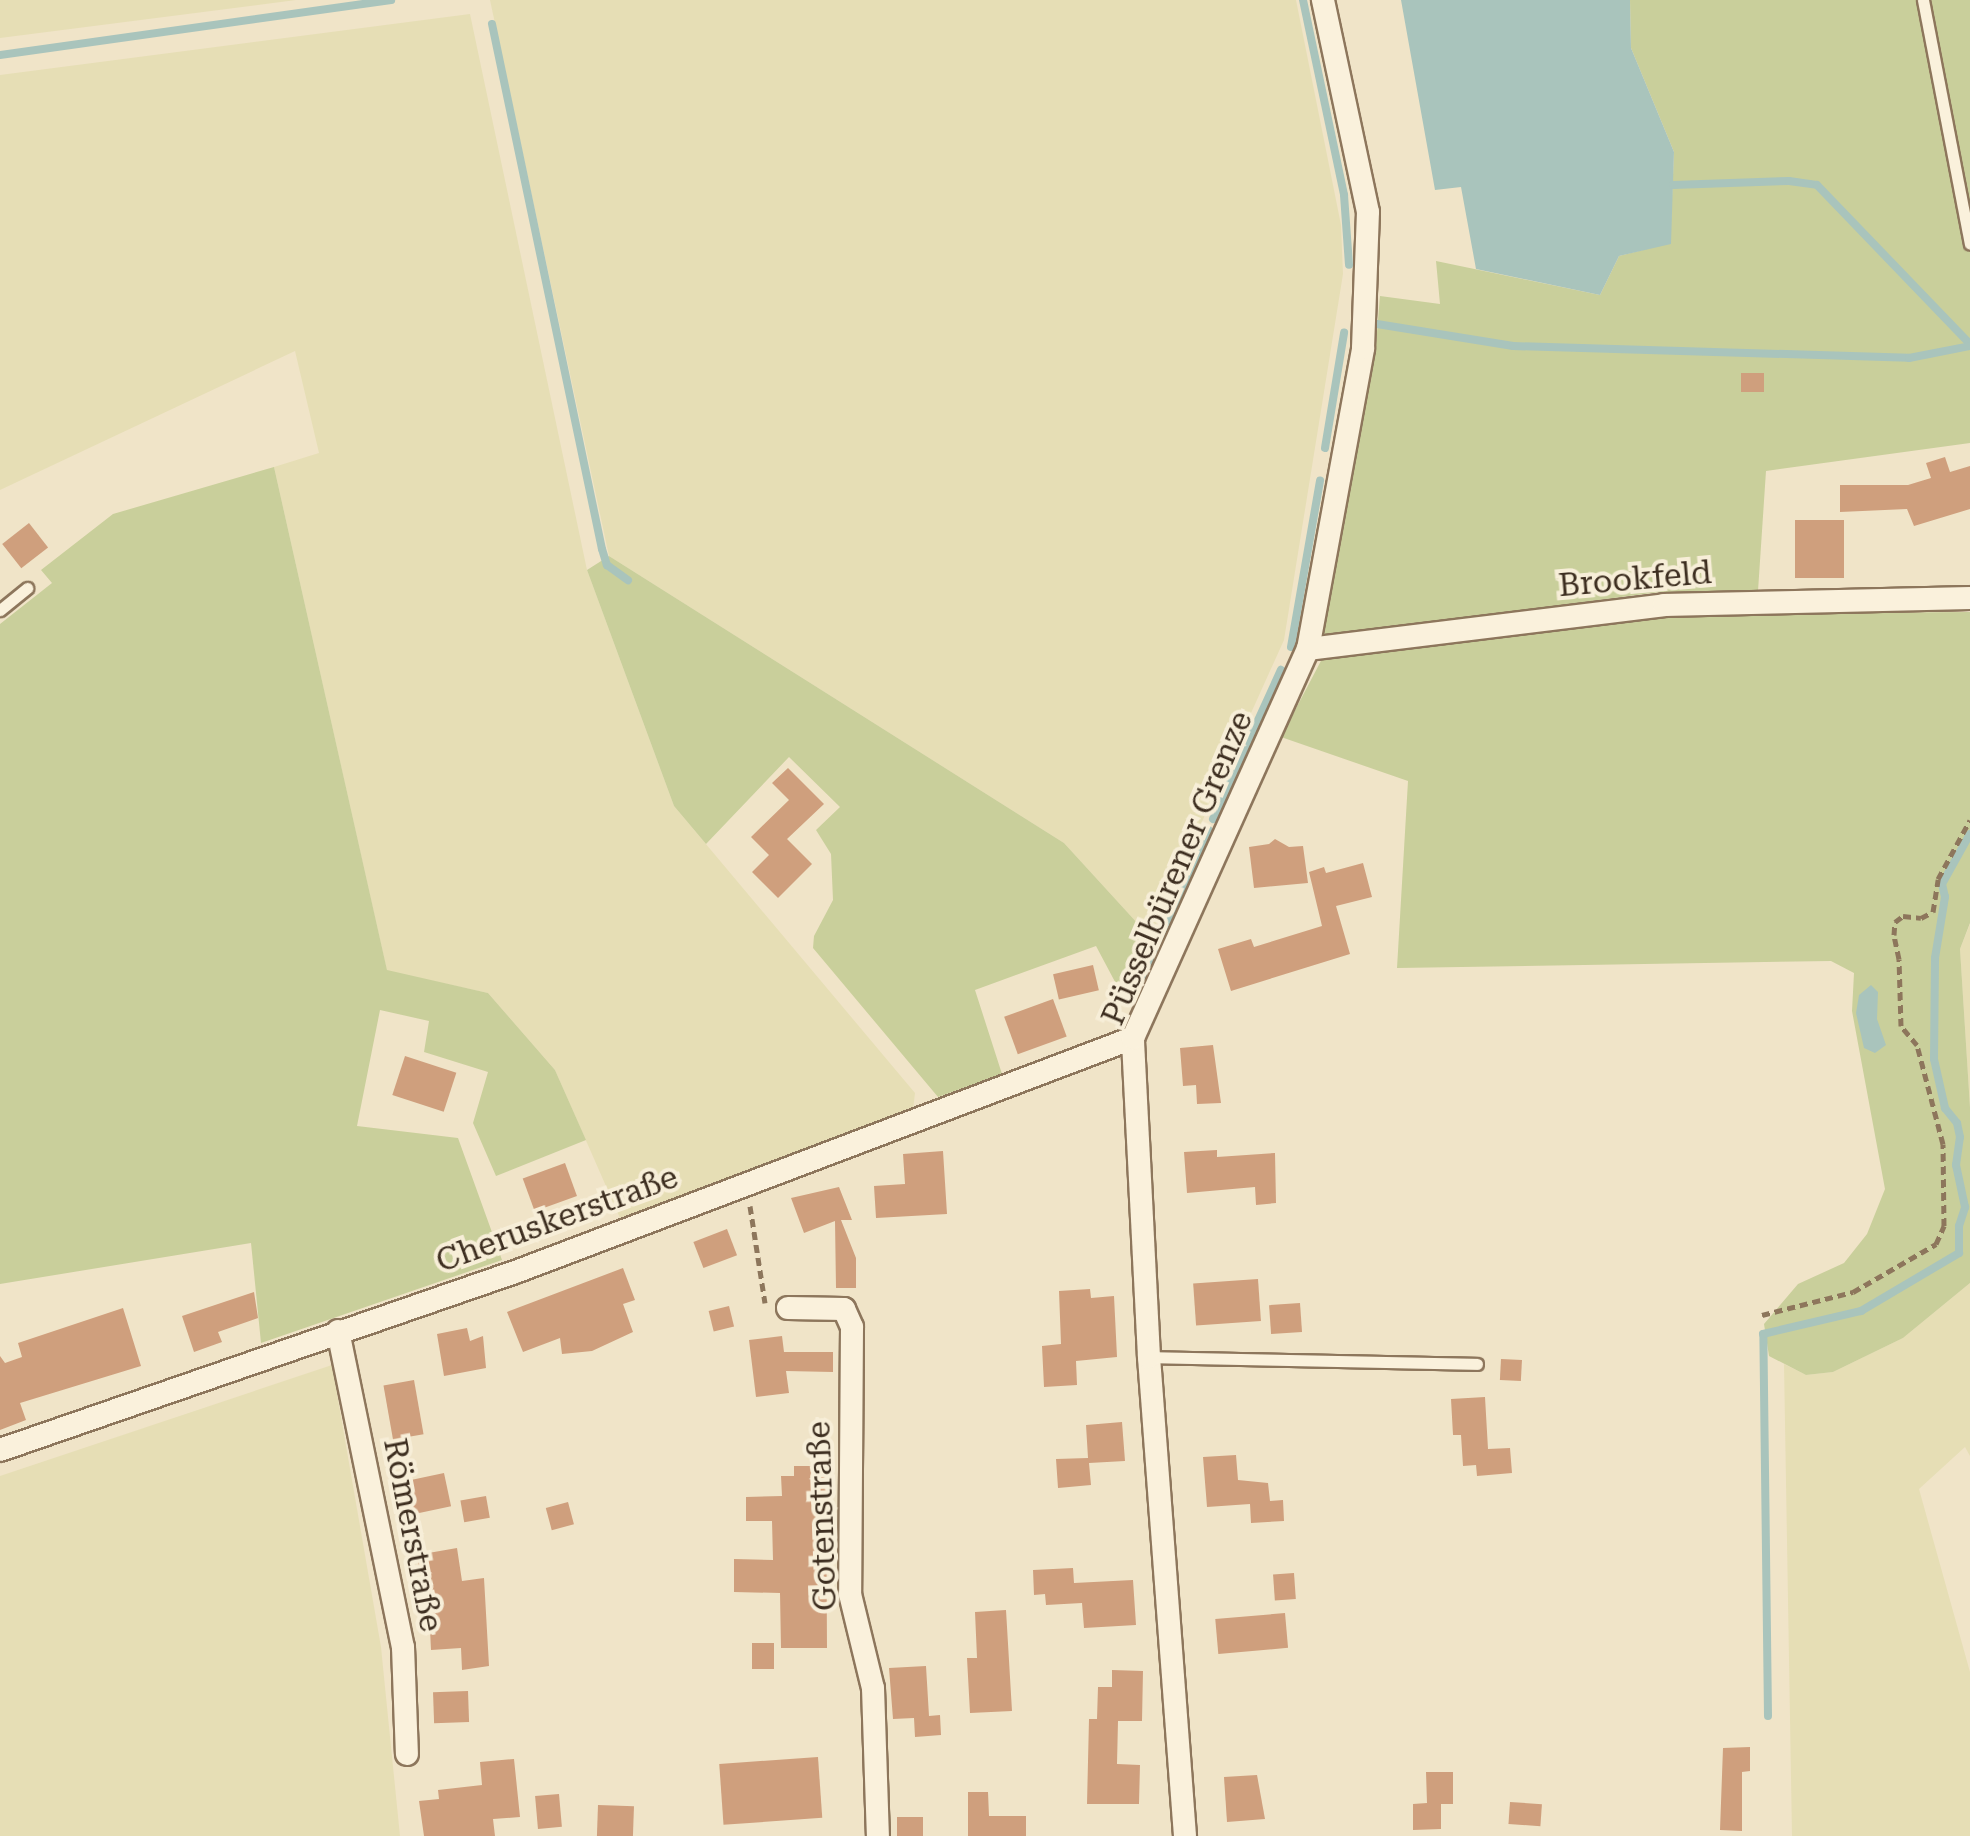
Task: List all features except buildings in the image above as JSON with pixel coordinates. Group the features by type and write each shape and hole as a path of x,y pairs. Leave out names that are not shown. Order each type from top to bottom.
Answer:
{"street":[{"name":"Püsselbürener Grenze","path":"1184,1836 1150,1357 1133,1038 1308,649 1363,348 1368,212 1323,0"},
{"name":"Brookfeld","path":"1308,649 1664,606 1970,598"},
{"name":"Cheruskerstraße","path":"0,1450 518,1271 1133,1038"},
{"name":"Gotenstraße","path":"788,1308 844,1309 852,1327 850,1594 873,1688 878,1836"},
{"name":"Römerstraße","path":"338,1332 403,1647 407,1754"}],"lane":[{"path":"1922,0 1970,243"},
{"path":"0,610 27,588"},
{"path":"1150,1357 1477,1364"}],"path":[{"path":"1762,1314 1853,1292 1936,1244 1944,1226 1943,1144 1917,1045 1901,1026 1900,958 1894,935 1895,922 1903,916 1920,918 1933,912 1938,879 1970,820"},
{"path":"747,1183 765,1306 788,1308"}],"shaded area":[{"path":"0,0 296,0 0,38"},
{"path":"490,0 1296,0 1341,225 1343,274 1284,640 1150,937 1064,843 609,556"},
{"path":"470,14 587,570 674,806 915,1093 913,1110 620,1218 555,1070 488,993 387,971 274,467 319,453 295,351 0,490 0,75"},
{"path":"1970,924 1970,1107 1960,949"},
{"path":"1970,1283 1970,1456 1965,1447 1919,1489 1970,1672 1970,1836 1792,1836 1784,1364 1806,1375 1833,1372 1903,1338"},
{"path":"332,1365 381,1647 400,1836 0,1836 0,1476"}],"green space":[{"path":"1630,0 1970,0 1970,443 1766,471 1758,591 1659,592 1321,637 1376,344 1380,296 1440,304 1436,261 1600,295 1619,256 1670,243 1674,152 1631,48"},
{"path":"274,467 387,970 488,993 555,1070 586,1140 496,1176 473,1123 488,1072 424,1052 429,1021 380,1010 357,1126 458,1138 502,1260 261,1343 251,1243 0,1284 0,624 52,583 41,570 113,514"},
{"path":"609,556 1064,843 1150,937 1122,995 1096,946 975,990 1002,1074 938,1097 813,948 814,936 833,900 831,854 816,830 840,807 789,757 706,844 674,806 587,570"},
{"path":"1970,612 1970,923 1960,949 1970,1107 1970,1283 1903,1338 1833,1372 1806,1375 1769,1356 1764,1324 1798,1284 1844,1263 1867,1234 1885,1189 1852,1011 1854,973 1831,961 1397,968 1408,781 1281,737 1323,657 1665,614"}],"water":[{"path":"1401,0 1630,0 1631,48 1674,152 1671,244 1619,256 1600,295 1476,269 1461,187 1435,190"},
{"path":"1871,985 1878,992 1877,1019 1886,1045 1875,1053 1864,1048 1856,1013 1859,995"}],"waterway":[{"path":"0,55 391,0"},
{"path":"1303,0 1344,195 1349,265"},
{"path":"492,24 602,549 607,565 628,580"},
{"path":"1673,185 1789,181 1817,185 1970,344"},
{"path":"1377,324 1513,346 1909,358 1970,346"},
{"path":"1325,448 1344,333"},
{"path":"1291,647 1320,480"},
{"path":"1213,819 1281,670"},
{"path":"1137,996 1208,830"},
{"path":"1768,1716 1763,1334 1861,1311 1959,1253 1959,1226 1965,1207 1956,1165 1960,1137 1957,1123 1945,1108 1934,1059 1935,958 1945,897 1942,884 1970,834"}]}
